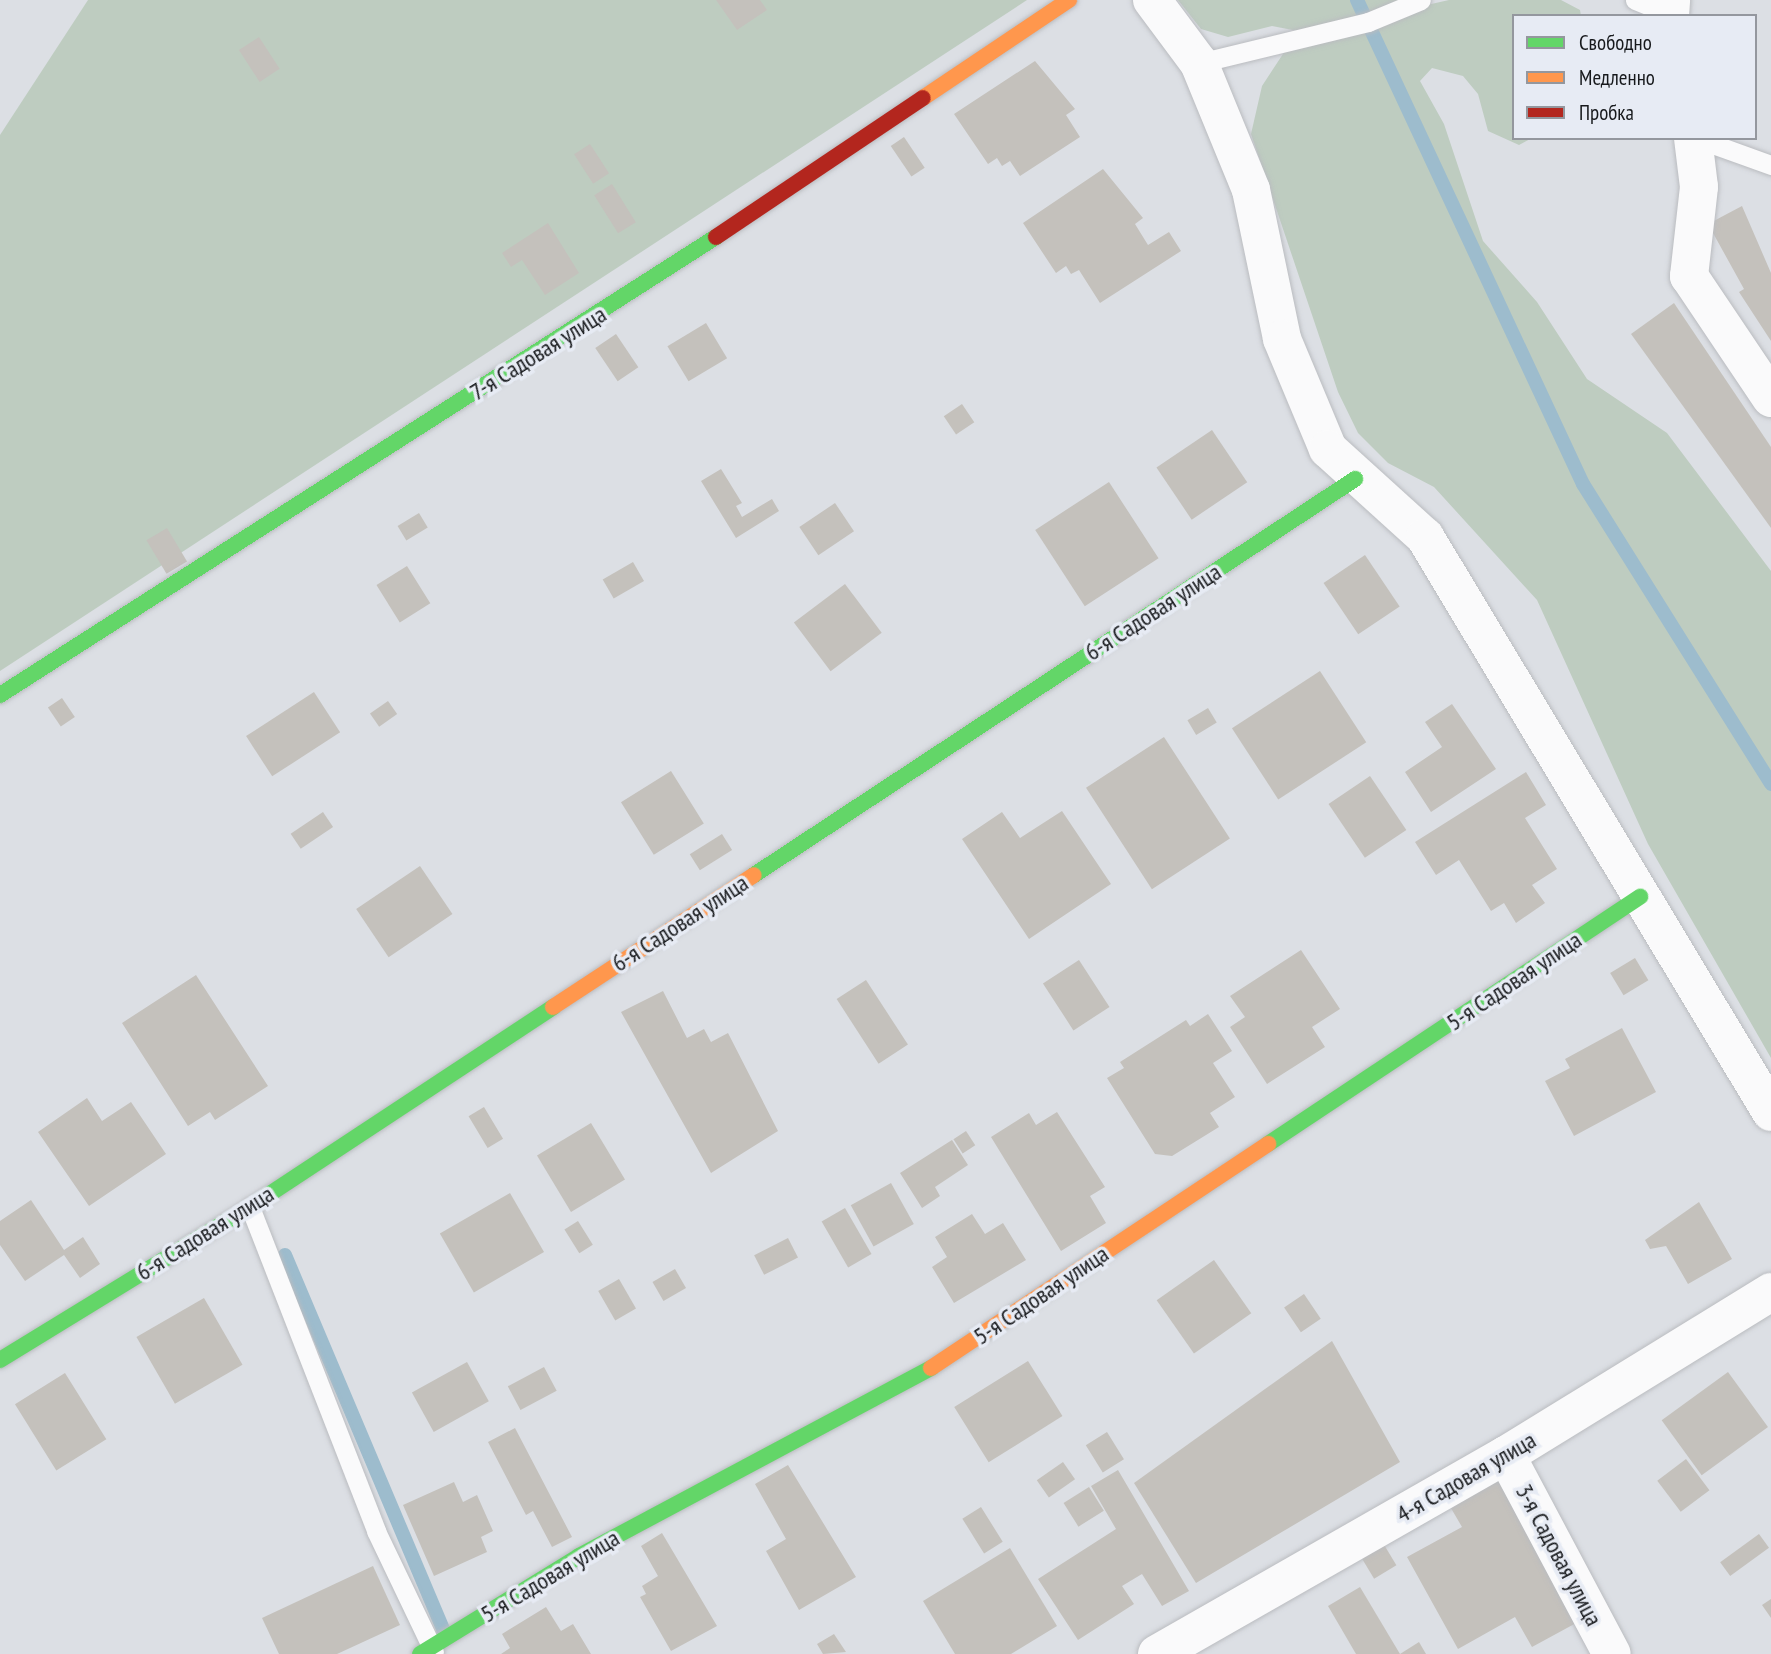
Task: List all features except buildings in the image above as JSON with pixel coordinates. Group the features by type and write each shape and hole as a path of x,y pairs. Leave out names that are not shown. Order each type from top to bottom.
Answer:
{"street":[{"name":"7-я Садовая улица","path":"0,695 603,313 1069,0"},
{"path":"1152,0 1199,63 1251,190 1282,338 1303,397 1328,449 1355,479 1425,537 1771,1112"},
{"path":"1695,140 1699,187 1689,276 1771,398"},
{"name":"6-я Садовая улица","path":"0,1360 250,1207 1355,479"},
{"name":"5-я Садовая улица","path":"429,1652 579,1556 907,1384 1640,897"},
{"name":"4-я Садовая улица","path":"1157,1654 1506,1455 1771,1292"},
{"name":"3-я Садовая улица","path":"1506,1455 1612,1654"}],"lane":[{"path":"1199,63 1368,22 1421,0"},
{"path":"1701,140 1771,165"},
{"path":"250,1207 376,1531 429,1652"}],"green space":[{"path":"88,0 1027,0 0,671 0,135"},
{"path":"1178,0 1417,0 1418,7 1449,0 1561,0 1580,10 1581,14 1512,14 1512,140 1528,140 1519,145 1488,131 1478,94 1463,76 1432,68 1420,81 1444,124 1483,241 1537,302 1587,379 1667,433 1771,571 1771,1058 1648,844 1537,600 1434,487 1388,463 1358,433 1338,392 1251,134 1262,86 1298,31 1272,26 1228,37 1201,29"}],"waterway":[{"path":"1357,0 1583,484 1771,784"},
{"path":"285,1255 446,1637"}],"traffic: fast":[{"path":"0,695 716,237"},
{"path":"754,875 1355,479"},
{"path":"1268,1144 1640,897"},
{"path":"0,1360 250,1207 553,1007"},
{"path":"420,1654 579,1556 931,1368"}],"traffic: slow":[{"path":"923,98 1069,0"},
{"path":"553,1007 754,875"},
{"path":"931,1368 1268,1144"}],"traffic: jam":[{"path":"716,237 923,98"}]}
